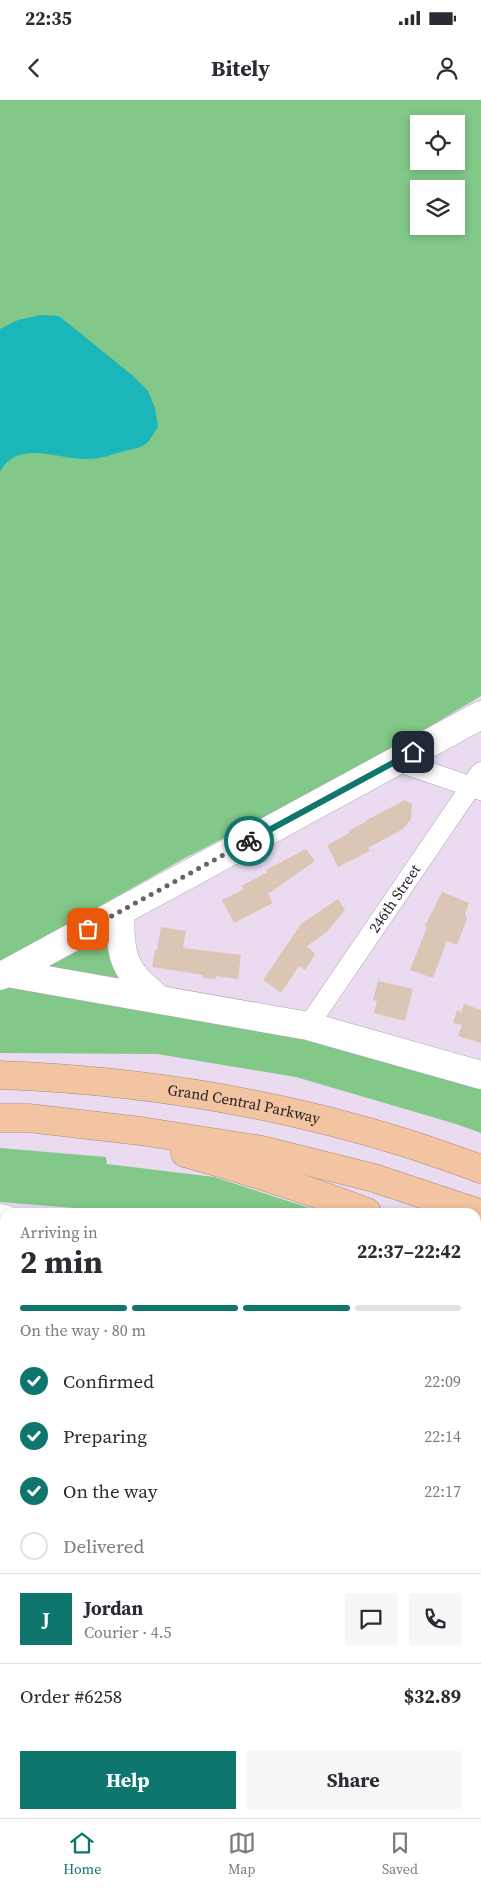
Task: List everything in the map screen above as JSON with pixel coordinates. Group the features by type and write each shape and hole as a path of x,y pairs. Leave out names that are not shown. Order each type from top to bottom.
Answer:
{"highway":[{"name":"Grand Central Parkway","path":"0,1075 58,1077 174,1090 292,1113 406,1143 481,1169"},
{"path":"292,1113 381,1128 481,1151"},
{"path":"0,1118 28,1118 141,1130 262,1150 374,1178 461,1208"},
{"path":"28,1118 144,1141 234,1166 356,1208"}],"street":[{"path":"4,975 481,715"},
{"path":"396,761 478,783"},
{"name":"246th Street","path":"308,1026 478,783"},
{"path":"120,912 121,946 125,963 139,983 160,1000"},
{"path":"4,975 308,1026 481,1074"}],"green space":[{"path":"0,100 481,100 481,696 363,766 183,859 0,963"},
{"path":"111,932 112,958 122,982 45,971 44,961"},
{"path":"0,985 252,1025 481,1084 481,1133 296,1077 157,1054 0,1053"},
{"path":"0,1148 106,1157 107,1164 214,1177 310,1208 75,1208 0,1202"}],"water":[{"path":"40,315 59,316 132,375 148,391 155,408 158,427 147,443 136,448 93,459 28,453 17,456 7,462 0,472 0,329 18,320"}],"building":[{"path":"405,800 412,804 411,819 403,829 368,848 370,851 338,867 327,845 346,835 349,833 348,831 365,821"},
{"path":"306,849 315,861 268,894 273,903 234,923 222,900 243,890 241,886 268,872 266,870"},
{"path":"442,892 469,903 465,914 467,919 457,945 447,941 433,978 410,970 427,927 425,926"},
{"path":"338,899 345,910 328,931 307,946 315,954 305,970 299,966 281,993 263,980 301,924"},
{"path":"161,927 186,931 183,948 241,955 238,979 216,976 216,979 203,978 203,975 152,967"},
{"path":"378,981 413,989 405,1021 374,1013 377,1001 373,1000"},
{"path":"464,1004 481,1010 481,1043 458,1036 462,1025 453,1023 457,1010 461,1012"}],"way so far":[{"path":"88,929 249,841"}],"route":[{"path":"249,841 413,752"}]}
